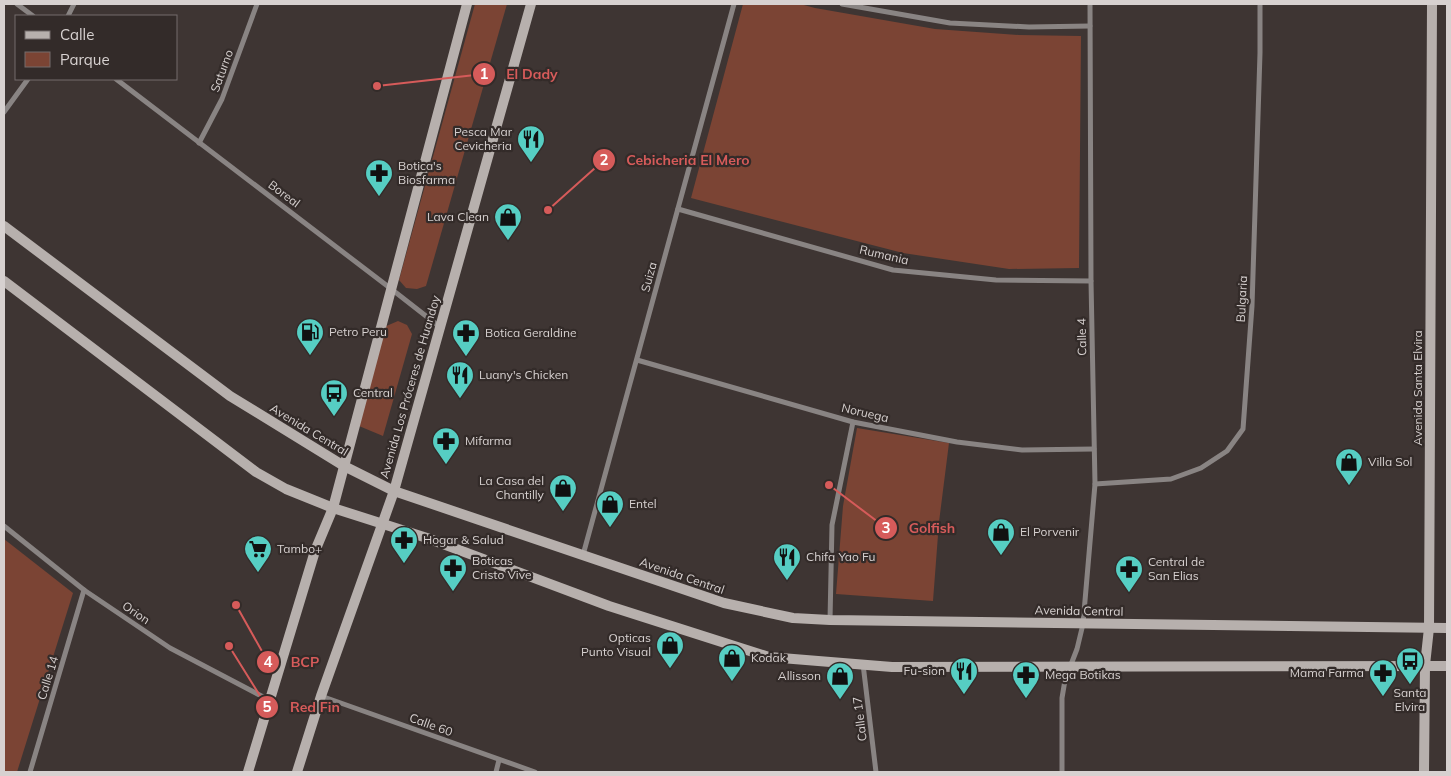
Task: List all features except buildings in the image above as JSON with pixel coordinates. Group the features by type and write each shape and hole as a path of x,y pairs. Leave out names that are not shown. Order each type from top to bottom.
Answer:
{"main road":[{"path":"248,772 315,551 333,508 390,288 468,4"},
{"name":"Avenida Los Próceres de Huandoy","path":"297,772 321,696 394,490 531,4"},
{"name":"Avenida Santa Elvira","path":"1424,772 1425,665 1429,628 1432,4"},
{"name":"Avenida Central","path":"4,226 230,396 344,466 394,490 724,603 793,618 830,620 1447,628"},
{"path":"4,281 256,472 286,489 333,508 381,523 609,606 769,657 892,667 1447,666"}],"street":[{"path":"17,4 32,15"},
{"name":"Saturno","path":"199,143 222,100 257,4"},
{"name":"Suiza","path":"583,556 734,4"},
{"path":"842,4 950,23 1030,27 1090,26"},
{"name":"Calle 4","path":"1062,772 1062,698 1065,680 1083,624 1095,484 1090,4"},
{"name":"Bulgaria","path":"1095,484 1171,479 1202,468 1227,451 1243,428 1252,306 1260,4"},
{"path":"4,112 27,80"},
{"name":"Boreal","path":"117,80 440,328"},
{"name":"Rumania","path":"678,209 893,270 996,280 1092,281"},
{"name":"Noruega","path":"637,360 853,422 985,446 1022,450 1094,449"},
{"path":"830,620 832,525 853,422"},
{"name":"Orion","path":"4,526 84,590 170,648 269,700"},
{"name":"Calle 14","path":"30,772 84,590"},
{"name":"Calle 17","path":"863,664 876,772"},
{"name":"Calle 60","path":"321,696 535,772"},
{"path":"496,772 499,760"}],"green space":[{"path":"475,4 507,4 426,286 417,289 406,288 399,280"},
{"path":"743,4 800,4 935,29 1019,35 1081,36 1079,268 1009,269 903,253 691,198"},
{"path":"398,321 407,325 412,334 383,436 359,426 384,327"},
{"path":"857,428 949,443 939,522 933,601 836,594 843,506"},
{"path":"4,539 73,593 17,772 4,772"}],"place":[{"name":"El Dady","path":"377,86"},
{"name":"Pesca Mar Cevicheria","path":"531,163"},
{"name":"Botica's Biosfarma","path":"379,197"},
{"name":"Cebicheria El Mero","path":"548,210"},
{"name":"Lava Clean","path":"508,241"},
{"name":"Petro Peru","path":"310,356"},
{"name":"Botica Geraldine","path":"466,357"},
{"name":"Luany's Chicken","path":"460,399"},
{"name":"Central","path":"334,417"},
{"name":"Mifarma","path":"446,465"},
{"name":"Golfish","path":"829,485"},
{"name":"Villa Sol","path":"1349,486"},
{"name":"La Casa del Chantilly","path":"563,512"},
{"name":"Entel","path":"610,528"},
{"name":"El Porvenir","path":"1001,556"},
{"name":"Hogar & Salud","path":"404,564"},
{"name":"Tambo+","path":"258,573"},
{"name":"Chifa Yao Fu","path":"787,581"},
{"name":"Boticas Cristo Vive","path":"453,592"},
{"name":"Central de San Elias","path":"1129,593"},
{"name":"BCP","path":"236,605"},
{"name":"Red Fin","path":"229,646"},
{"name":"Opticas Punto Visual","path":"670,669"},
{"name":"Kodak","path":"732,682"},
{"name":"Santa Elvira","path":"1410,685"},
{"name":"Fu-sion","path":"964,695"},
{"name":"Mama Farma","path":"1383,697"},
{"name":"Mega Botikas","path":"1026,699"},
{"name":"Allisson","path":"840,700"}]}
